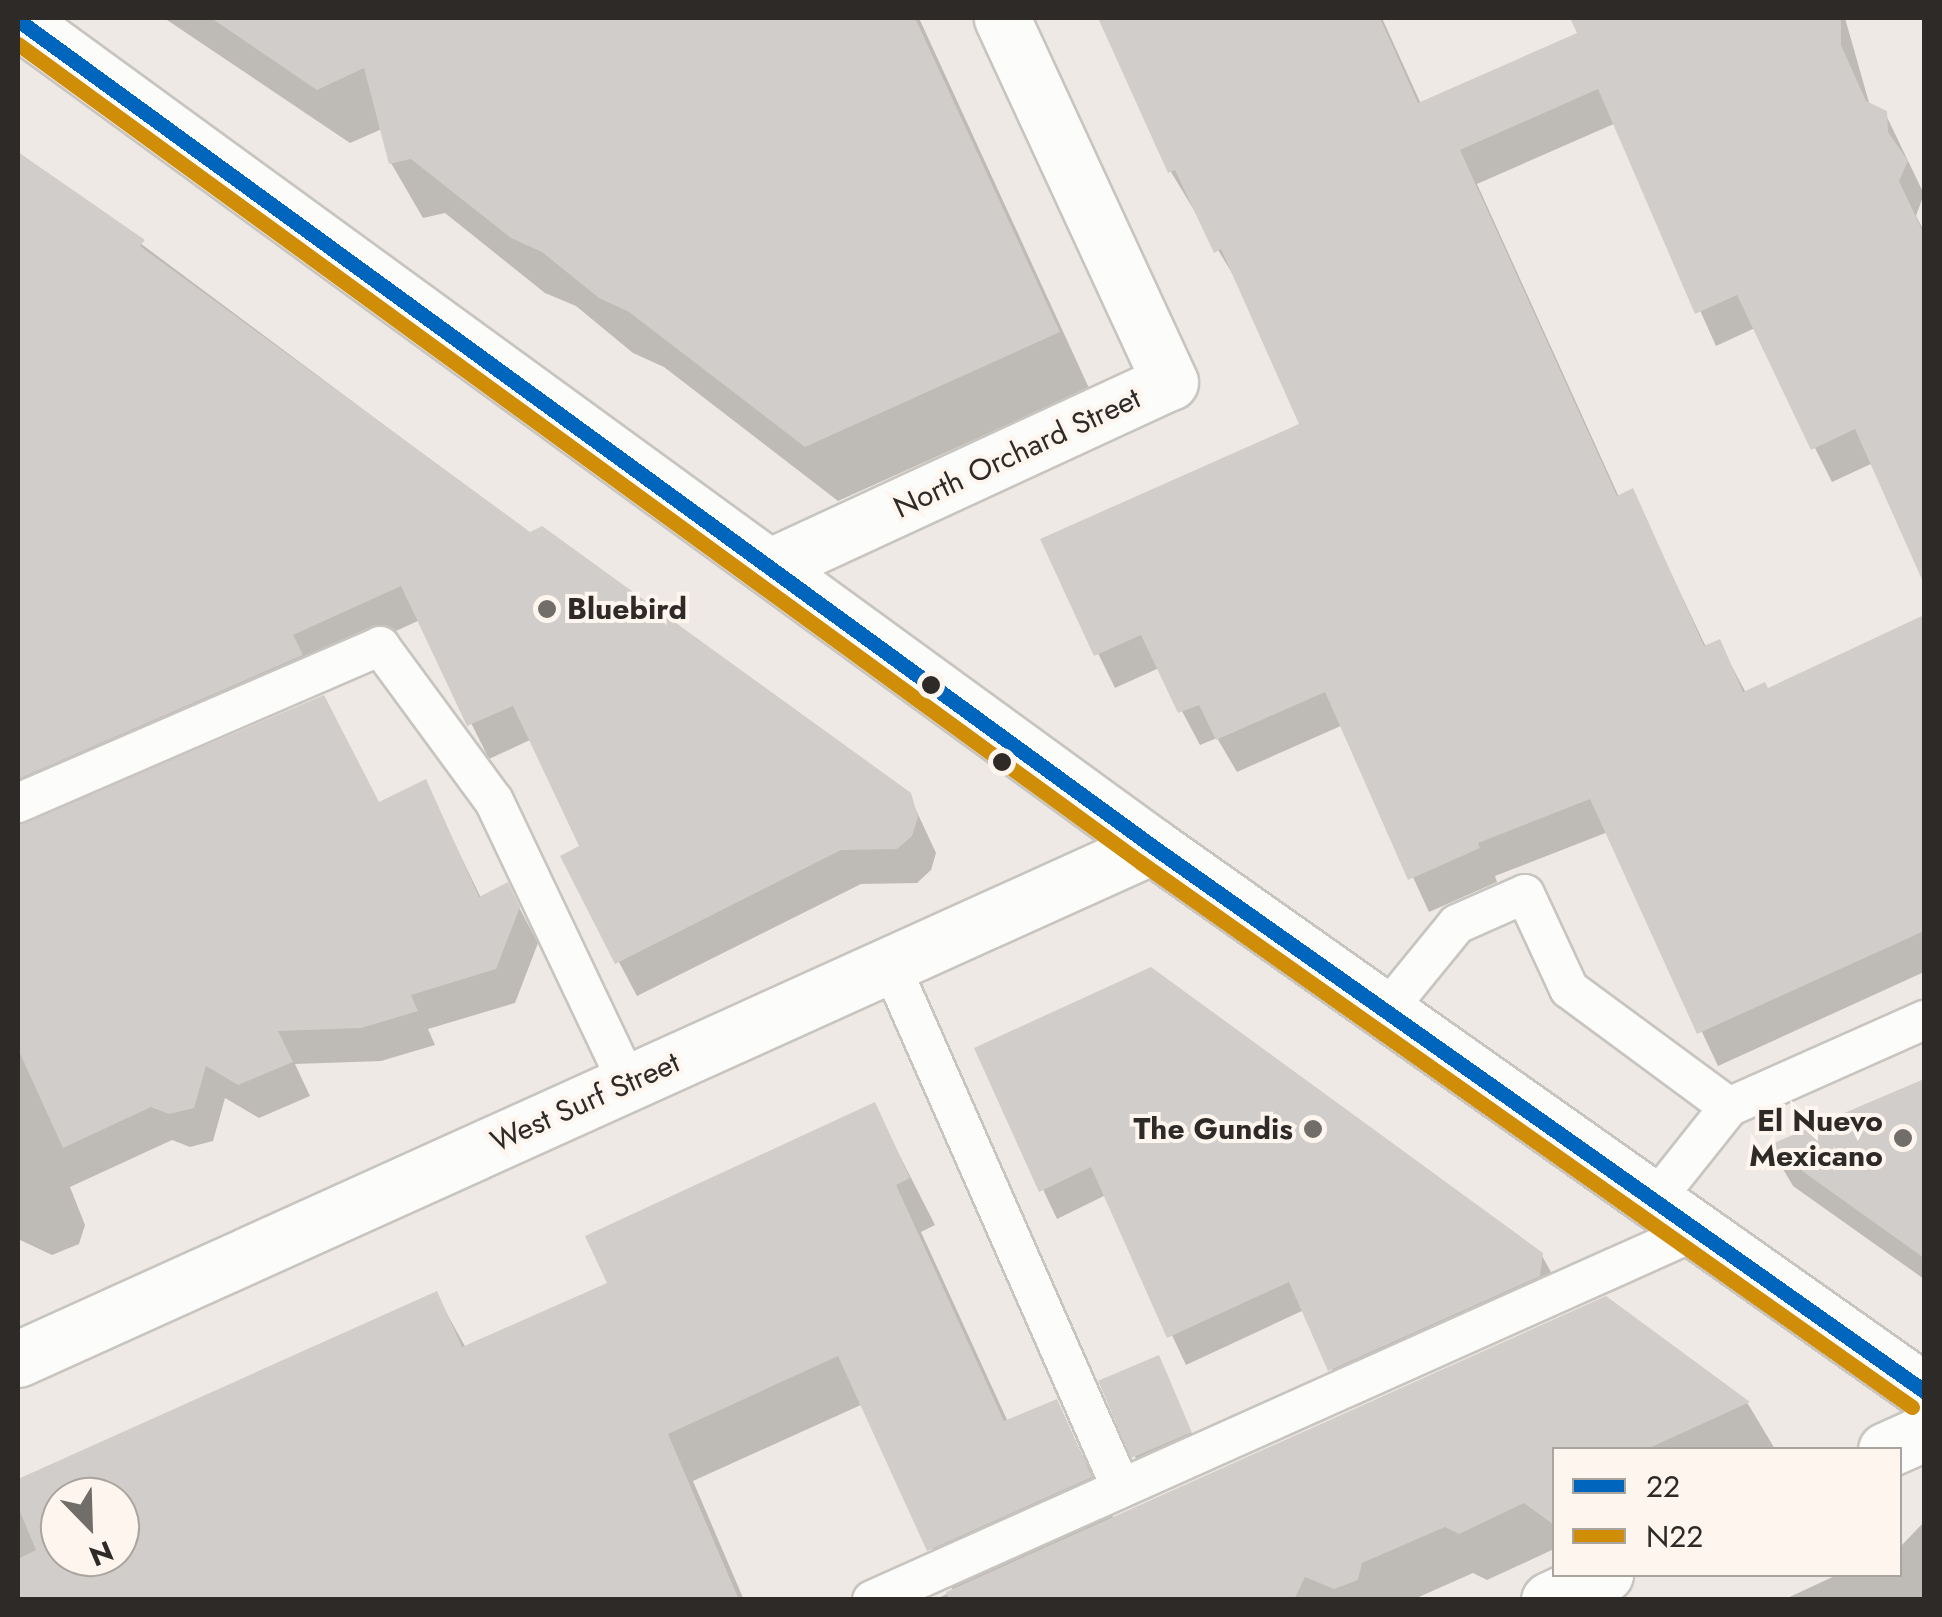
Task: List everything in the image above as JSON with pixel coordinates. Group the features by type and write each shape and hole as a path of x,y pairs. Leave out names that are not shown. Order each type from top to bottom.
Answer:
{"main road":[{"name":"North Orchard Street","path":"771,566 1170,382 1002,18"},
{"path":"18,20 1152,846 1924,1391"},
{"name":"West Surf Street","path":"18,1359 1152,846"},
{"path":"1893,1447 1924,1433"}],"lane":[{"path":"18,803 380,646 494,801 628,1083"},
{"path":"1386,1010 1457,924 1525,894 1570,989 1729,1107"},
{"path":"890,964 1122,1488"},
{"path":"872,1600 1122,1488 1676,1215 1729,1107 1924,1020"}],"building":[{"path":"211,18 915,18 1060,332 805,447 629,312 599,298 542,252 511,238 411,159 389,164 364,68 317,90"},
{"path":"1098,18 1380,18 1418,103 1577,33 1570,18 1841,18 1841,45 1866,101 1887,111 1888,132 1908,161 1899,181 1924,234 1924,584 1855,429 1811,450 1737,295 1695,314 1598,89 1460,150 1617,496 1633,488 1704,646 1720,639 1743,692 1765,682 1768,688 1924,615 1924,931 1697,1034 1590,799 1478,843 1480,848 1408,880 1325,692 1216,740 1199,705 1178,713 1141,635 1094,656 1040,539 1299,424 1221,249 1214,253 1175,170 1168,173"},
{"path":"18,152 145,240 140,246 530,532 542,526 911,793 918,817 912,836 897,849 841,850 615,964 560,856 579,846 513,706 467,726 401,586 293,635 303,655 18,779"},
{"path":"324,695 379,802 426,779 479,897 508,882 520,907 496,969 411,995 418,1011 361,1028 278,1031 293,1062 238,1085 206,1066 194,1108 169,1114 151,1107 63,1148 18,1049 18,825"},
{"path":"1151,967 1543,1253 1540,1276 1328,1371 1289,1282 1167,1338 1091,1167 1039,1192 974,1048"},
{"path":"1924,1079 1924,1258 1767,1146"},
{"path":"875,1102 910,1178 896,1185 1004,1421 1057,1399 1092,1477 927,1551 838,1356 668,1434 739,1600 18,1600 18,1559 36,1550 18,1507 18,1479 437,1291 462,1347 607,1283 585,1236"},
{"path":"1606,1296 1750,1402 1652,1447 1552,1447 1552,1524 1524,1503 1459,1534 1445,1527 1362,1563 1358,1580 1334,1589 1305,1577 1294,1600 949,1600 946,1592"},
{"path":"1159,1355 1192,1432 1131,1458 1098,1381"}],"transit line":[{"name":"22","path":"18,20 1152,846 1924,1391"},
{"name":"N22","path":"18,44 1140,862 1912,1407"}],"place":[{"name":"Bluebird","path":"547,609"},
{"name":"The Gundis","path":"1313,1129"},
{"name":"El Nuevo Mexicano","path":"1903,1138"}]}
